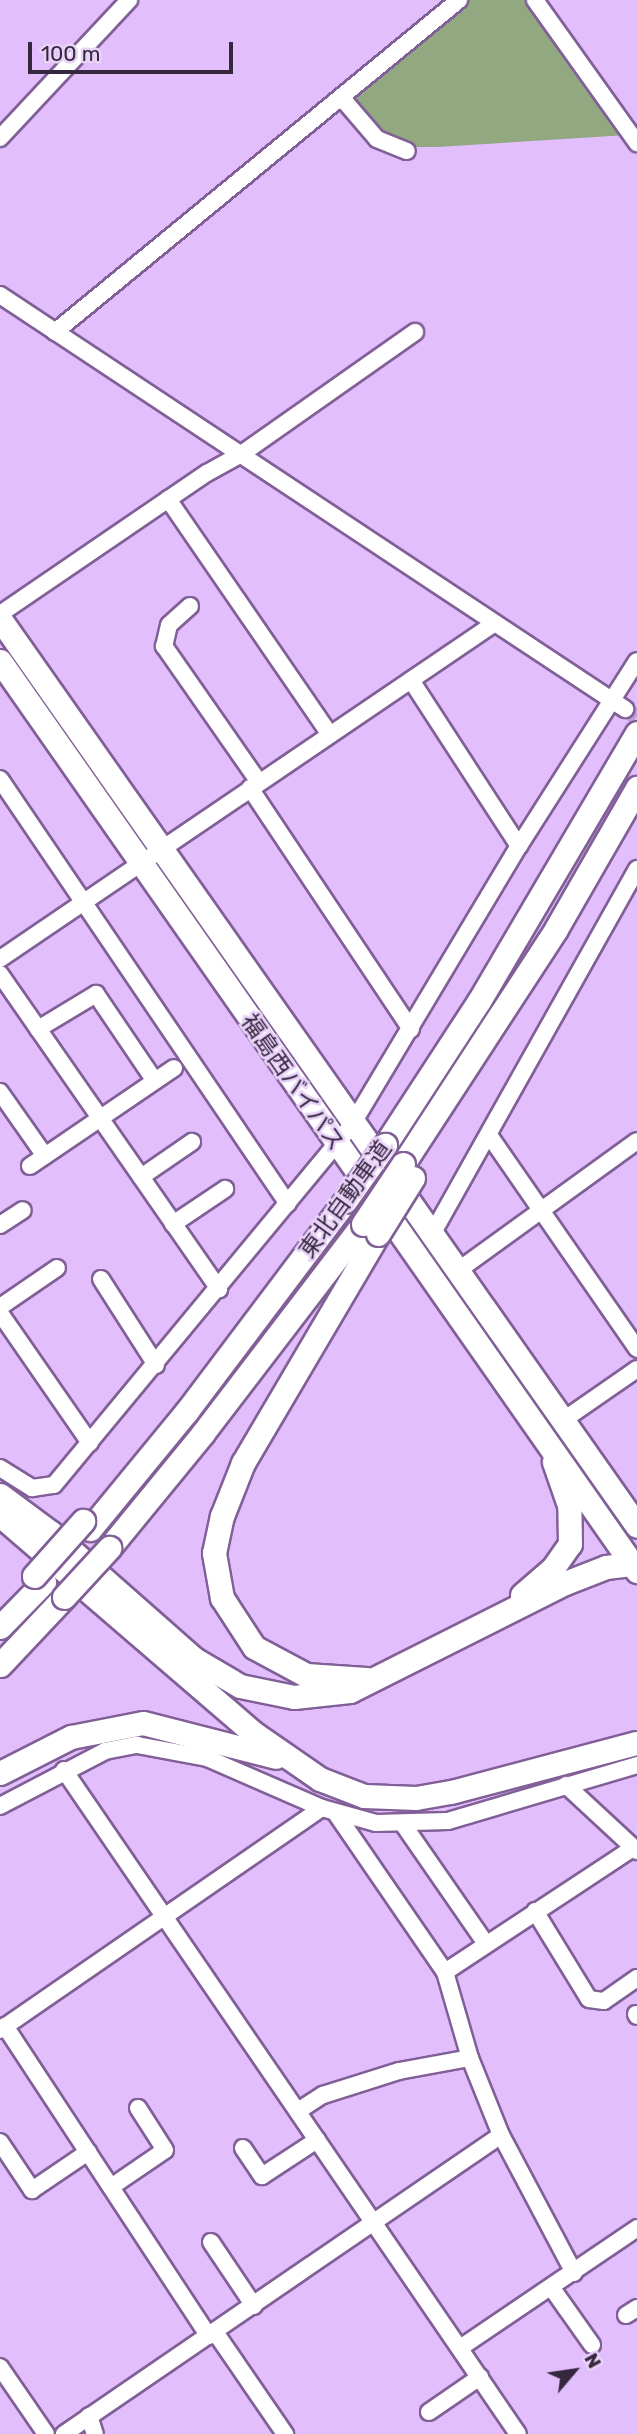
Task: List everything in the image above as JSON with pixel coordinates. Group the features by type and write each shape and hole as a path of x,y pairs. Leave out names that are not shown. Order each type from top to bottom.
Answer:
{"highway":[{"name":"福島西バイパス","path":"0,620 456,1272 553,1426 635,1565"},
{"name":"福島西バイパス","path":"0,661 335,1142 553,1426 637,1526"},
{"name":"東北自動車道","path":"0,1627 187,1411 345,1201 486,990 637,733"},
{"path":"373,1679 306,1675 254,1647 222,1598 214,1553 222,1516 243,1463 371,1229 556,929 637,788"},
{"name":"東北自動車道","path":"0,1665 109,1548 371,1229"},
{"path":"504,1611 553,1568 570,1544 569,1505 553,1426"},
{"path":"0,1495 50,1532 194,1659 222,1677 294,1697 350,1691 504,1611 635,1565"},
{"path":"0,1515 252,1732 320,1779 364,1796 416,1798 637,1743"},
{"path":"0,1612 39,1579"},
{"path":"0,1773 71,1737 143,1723 296,1763"}],"street":[{"path":"0,138 129,0"},
{"path":"55,332 459,0"},
{"path":"535,0 637,143"},
{"path":"341,97 377,139 407,151"},
{"path":"0,295 618,705"},
{"path":"0,614 169,499 240,455 415,332"},
{"path":"169,499 330,734"},
{"path":"190,606 169,625 164,646 411,1029"},
{"path":"0,959 495,623"},
{"path":"0,1468 32,1488 54,1485 219,1289 353,1123 519,846 618,705 637,661"},
{"path":"411,680 519,846"},
{"path":"0,779 288,1204"},
{"path":"431,1236 637,869"},
{"path":"0,974 219,1289"},
{"path":"38,1029 96,995 155,1081"},
{"path":"30,1166 174,1068"},
{"path":"0,1091 45,1156"},
{"path":"489,1135 540,1211 634,1339"},
{"path":"456,1272 637,1141"},
{"path":"141,1177 192,1142"},
{"path":"173,1224 225,1189"},
{"path":"0,1225 23,1210"},
{"path":"0,1307 57,1268"},
{"path":"101,1279 156,1365"},
{"path":"0,1313 90,1443"},
{"path":"553,1426 637,1369"},
{"path":"0,1806 104,1751 163,1747 207,1758 329,1810 376,1823 448,1821 637,1766"},
{"path":"64,1770 518,2434"},
{"path":"444,1972 635,1849 566,1785"},
{"path":"285,2434 212,2334 1,2029 329,1810"},
{"path":"329,1810 444,1972 470,2058 501,2135 574,2273"},
{"path":"403,1824 486,1944"},
{"path":"535,1911 589,1999 604,2001 637,1978"},
{"path":"298,2111 335,2091 399,2071 470,2058"},
{"path":"111,2187 165,2150 138,2108"},
{"path":"64,2434 375,2224 501,2135"},
{"path":"243,2148 262,2176 317,2140"},
{"path":"0,2142 32,2190 88,2152"},
{"path":"460,2348 637,2228"},
{"path":"211,2242 254,2306"},
{"path":"551,2287 592,2345"},
{"path":"0,2367 46,2434"},
{"path":"429,2412 480,2377"},
{"path":"89,2417 95,2434"}],"green space":[{"path":"465,0 526,0 556,33 627,135 437,147 412,147 384,137 348,96"}],"tunnel":[{"path":"625,709 637,717"}]}
